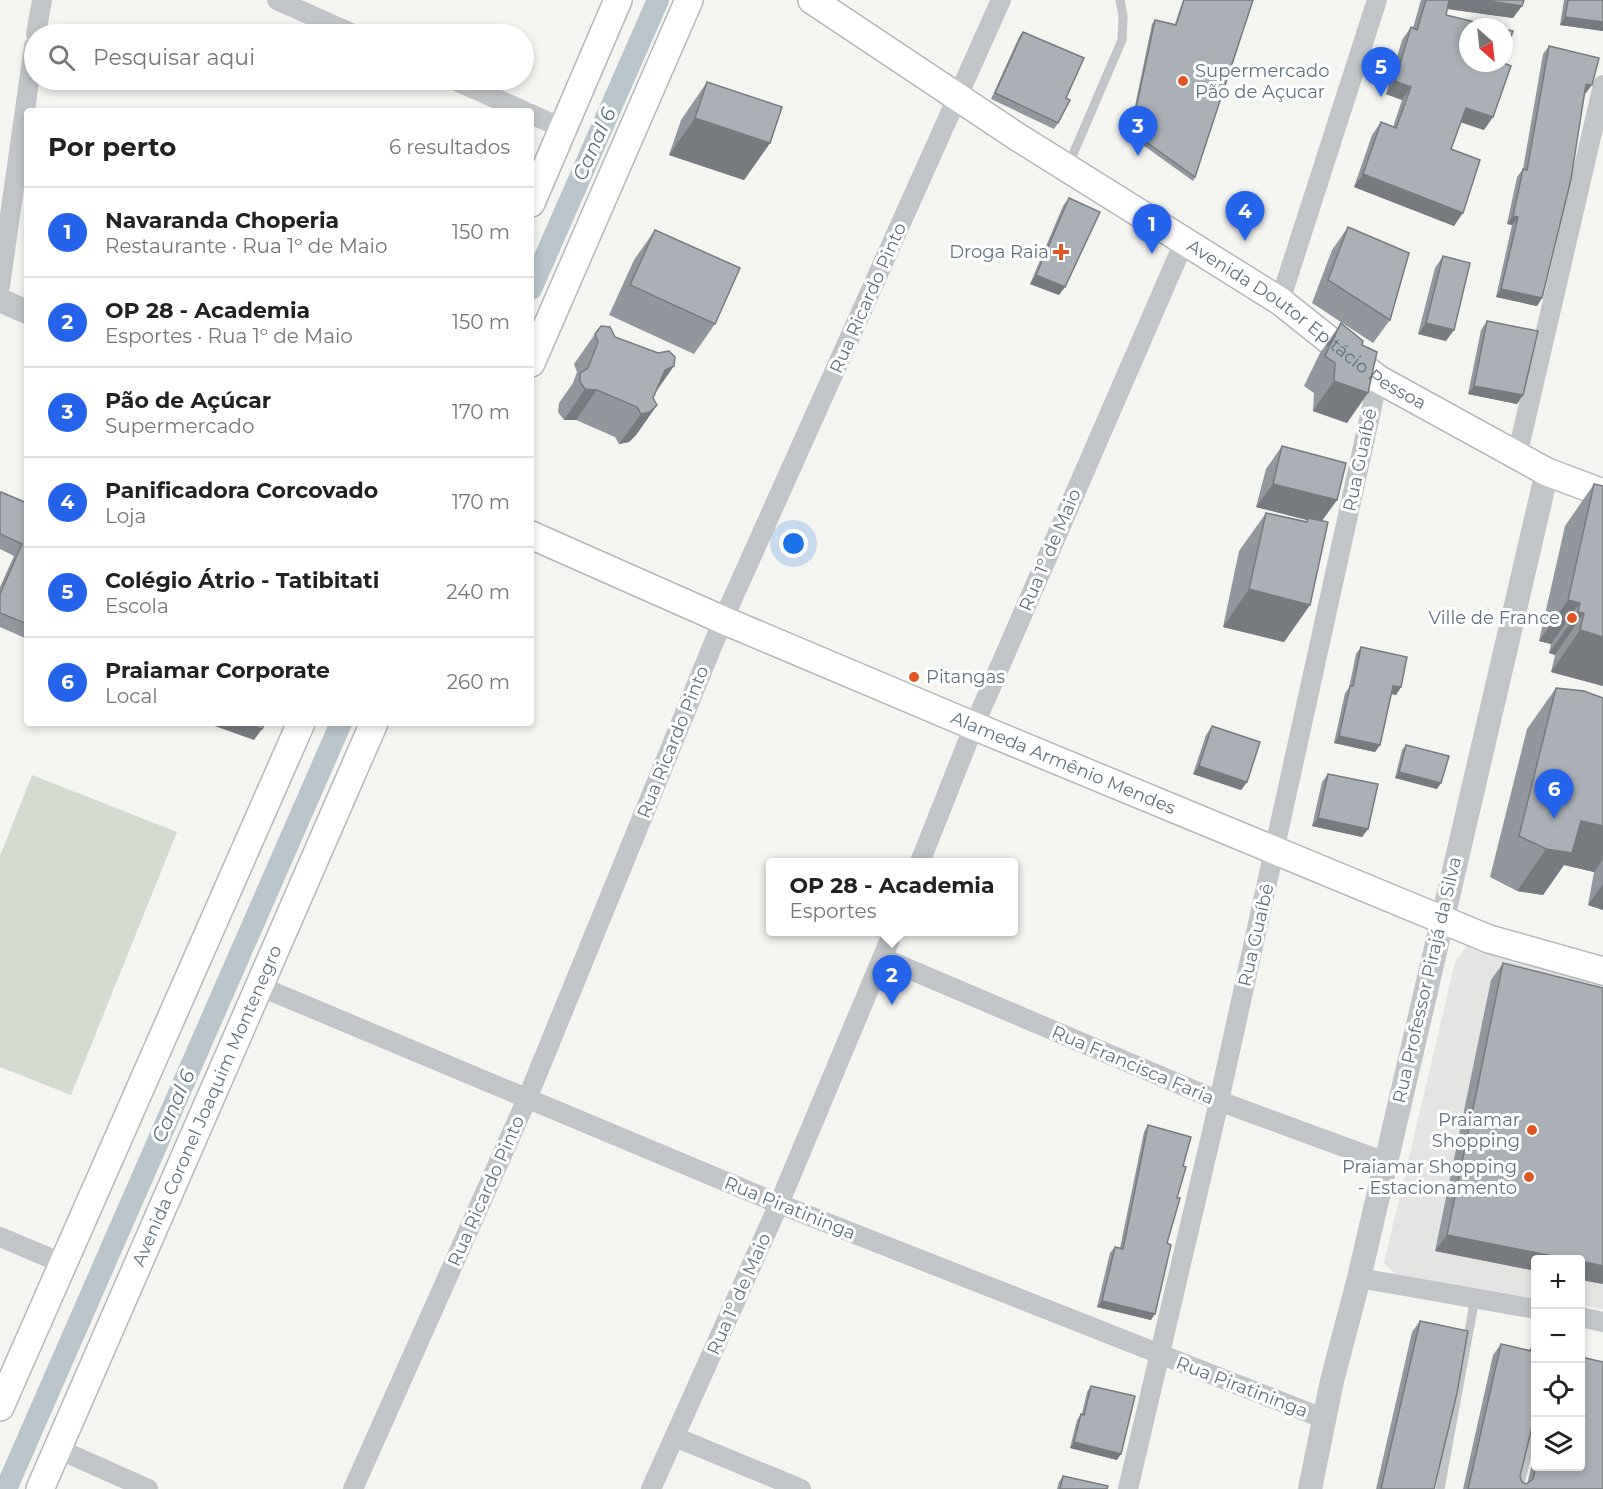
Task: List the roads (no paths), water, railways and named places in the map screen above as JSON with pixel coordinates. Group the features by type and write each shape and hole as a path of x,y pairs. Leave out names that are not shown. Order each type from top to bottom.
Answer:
{"main road":[{"path":"534,196 618,0"},
{"path":"534,356 689,0"},
{"name":"Avenida Doutor Epitácio Pessoa","path":"820,3 958,98 1280,301 1378,379 1547,472 1603,493"},
{"name":"Alameda Armênio Mendes","path":"534,536 723,620 974,726 1489,939 1603,971"},
{"path":"0,1407 300,726"},
{"name":"Avenida Coronel Joaquim Montenegro","path":"40,1489 373,726"}],"street":[{"path":"38,24 42,0"},
{"path":"277,0 331,24"},
{"name":"Rua Ricardo Pinto","path":"353,1489 527,1099 723,620 1001,0"},
{"path":"1280,301 1377,0"},
{"path":"1518,456 1603,85"},
{"path":"33,90 33,108"},
{"path":"477,90 517,108"},
{"path":"534,115 563,129"},
{"path":"0,286 24,157"},
{"name":"Rua 1º de Maio","path":"922,858 974,726 1185,240"},
{"path":"0,300 24,311"},
{"name":"Rua Guaíbê","path":"1128,1489 1219,1101 1378,379"},
{"name":"Rua Professor Pirajá da Silva","path":"1310,1489 1332,1382 1359,1278 1547,472"},
{"name":"Rua 1º de Maio","path":"651,1489 779,1204 891,936"},
{"name":"Rua Francisca Faria","path":"883,958 1219,1101 1385,1162"},
{"name":"Rua Piratininga","path":"259,986 779,1204 1160,1356 1325,1419"},
{"path":"0,1237 64,1264"},
{"path":"1359,1278 1531,1308"},
{"path":"1585,1318 1603,1322"},
{"path":"675,1437 801,1489"},
{"path":"58,1449 148,1489"}],"lane":[{"path":"1068,167 1122,40 1123,16 1120,0"},
{"path":"1440,1489 1475,1298"},
{"path":"1520,1489 1536,1417"}],"waterway":[{"name":"Canal 6","path":"534,282 658,0"},
{"name":"Canal 6","path":"6,1489 340,726"}],"place":[{"name":"Supermercado Pão de Açucar","path":"1183,81"},
{"name":"Colégio Átrio - Tatibitati","path":"1381,97"},
{"name":"Pão de Açúcar","path":"1138,156"},
{"name":"Panificadora Corcovado","path":"1245,241"},
{"name":"Droga Raia","path":"1061,252"},
{"name":"Navaranda Choperia","path":"1152,254"},
{"name":"Ville de France","path":"1572,618"},
{"name":"Pitangas","path":"914,677"},
{"name":"Praiamar Corporate","path":"1554,819"},
{"name":"OP 28 - Academia","path":"892,1005"},
{"name":"Praiamar Shopping","path":"1532,1130"},
{"name":"Praiamar Shopping - Estacionamento","path":"1529,1177"}]}
